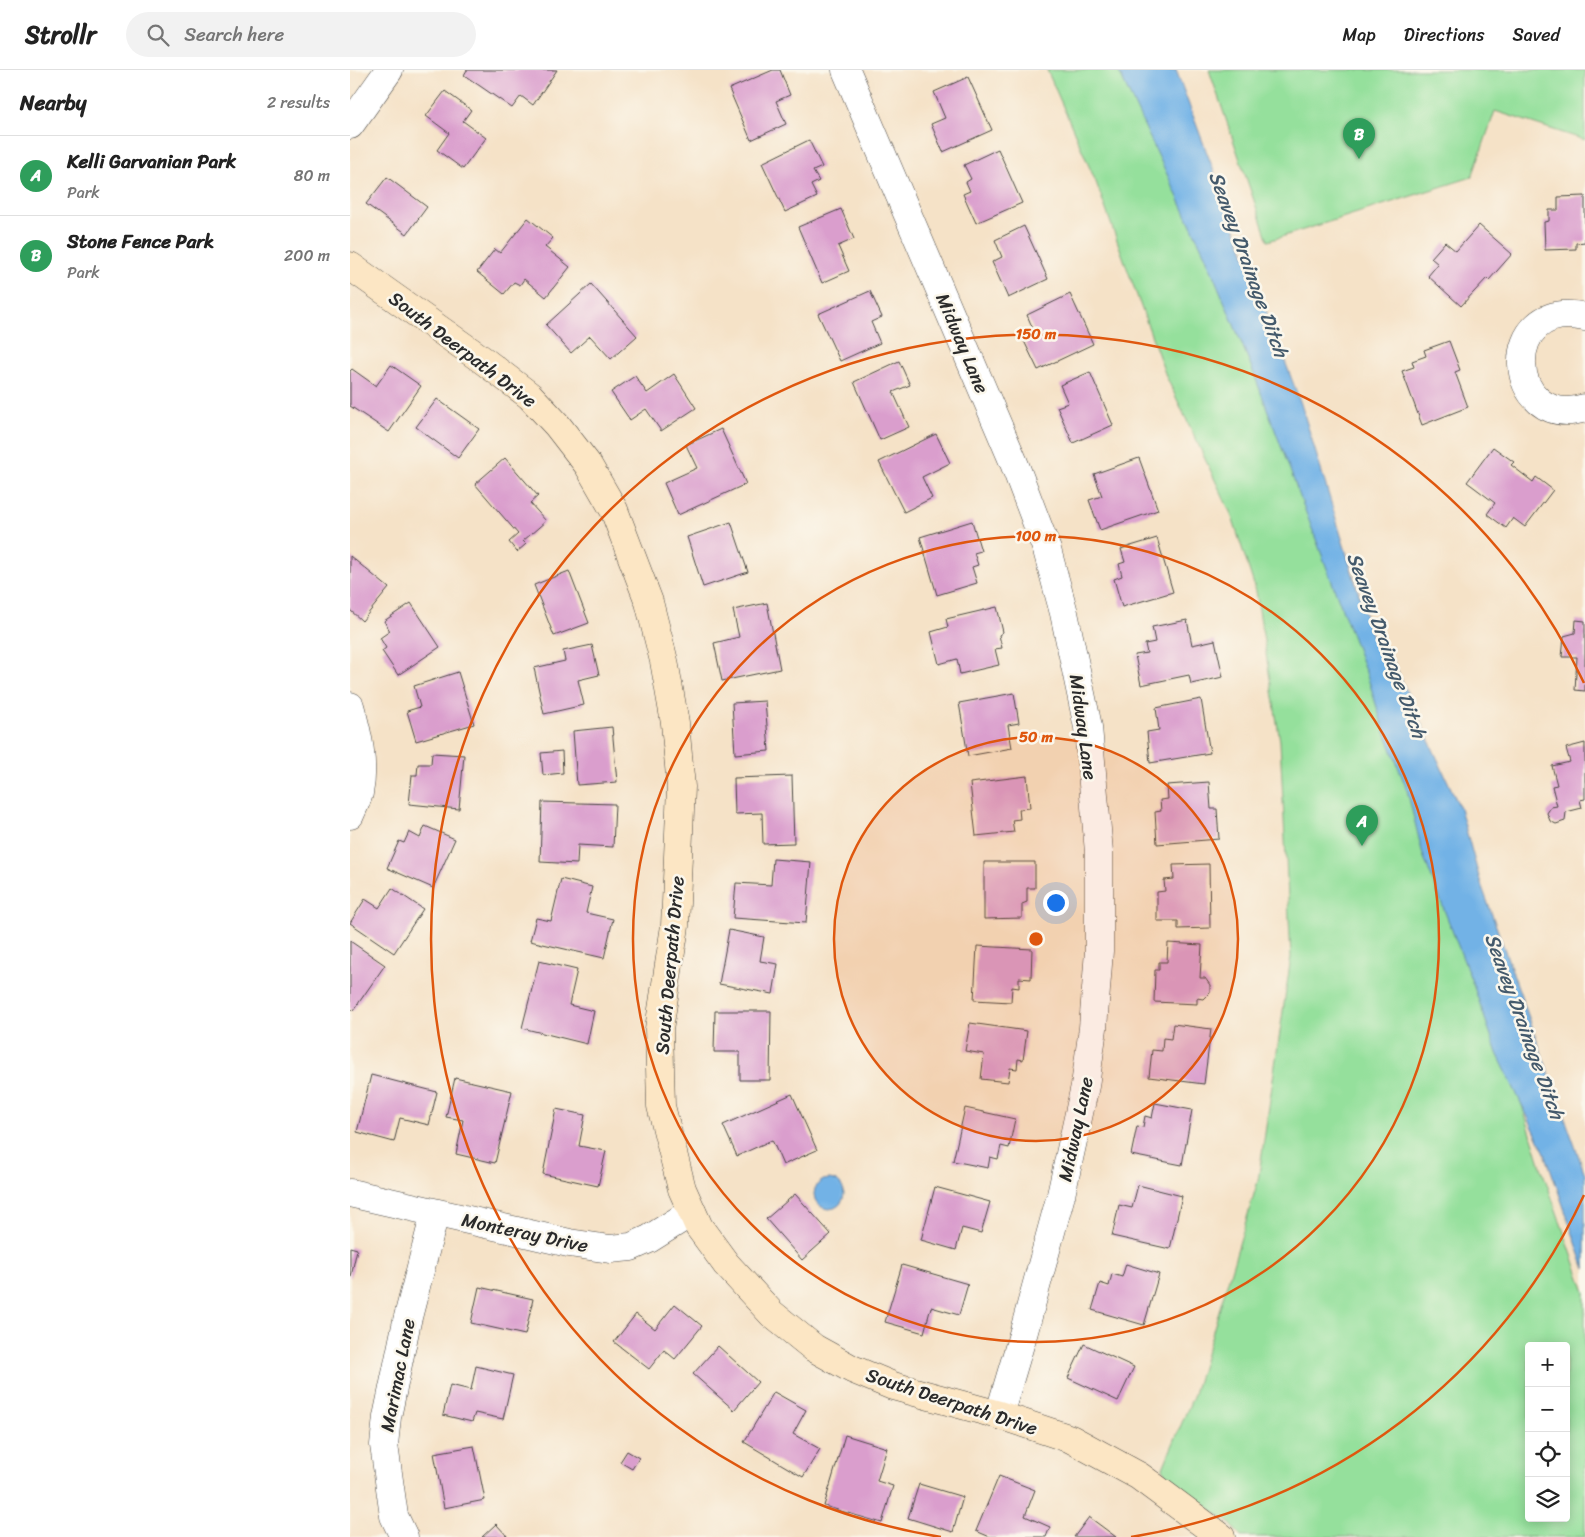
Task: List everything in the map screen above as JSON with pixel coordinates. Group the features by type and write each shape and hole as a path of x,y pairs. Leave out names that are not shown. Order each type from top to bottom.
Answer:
{"street":[{"path":"350,124 389,70"},
{"name":"Midway Lane","path":"846,70 1014,463 1047,550 1064,613 1088,728 1099,852 1098,951 1093,1028 1085,1086 1062,1194 999,1415"},
{"name":"South Deerpath Drive","path":"350,266 530,396 558,425 588,465 614,510 649,602 664,661 675,723 682,787 675,926 659,1029 661,1106 682,1189 699,1227 726,1264 772,1314 814,1348 852,1369 893,1386 999,1415 1071,1439 1139,1476 1221,1537"},
{"path":"1585,317 1572,314 1555,316 1540,323 1529,335 1522,350 1521,367 1524,382 1533,395 1545,405 1560,410 1575,411 1585,408"},
{"path":"350,706 359,736 361,774 358,794 350,815"},
{"name":"Monteray Drive","path":"350,1193 569,1244 610,1249 632,1246 648,1239 692,1212"},
{"name":"Marimac Lane","path":"401,1536 394,1516 384,1445 386,1417 407,1321 435,1213"}],"green space":[{"path":"1047,70 1169,70 1475,952 1542,1170 1585,1292 1585,1537 1241,1537 1229,1522 1167,1479 1163,1468 1194,1394 1258,1181 1291,957 1280,741 1256,591 1231,514 1166,376 1096,182"},
{"path":"1209,70 1585,70 1585,140 1495,111 1472,177 1268,241"}],"water":[{"name":"Seavey Drainage Ditch","path":"1118,70 1176,70 1301,404 1372,637 1394,662 1460,808 1481,884 1585,1174 1585,1269 1545,1153 1497,1053 1474,987 1423,855 1407,790 1383,727 1368,678 1251,366 1205,255"},
{"path":"829,1179 840,1183 844,1194 840,1205 829,1209 818,1205 814,1194 818,1183"}],"building":[{"path":"467,70 557,70 533,105 521,96 512,108 464,75"},
{"path":"773,70 780,70 790,95 776,101 786,124 751,140 729,89"},
{"path":"968,77 992,130 943,152 931,124 945,118 934,92"},
{"path":"445,91 471,110 463,121 486,138 463,169 437,150 449,133 426,116"},
{"path":"809,140 822,167 813,171 819,181 811,185 817,197 785,212 762,163"},
{"path":"998,149 1022,203 976,223 963,194 970,191 966,182 971,179 964,165"},
{"path":"387,177 427,207 407,234 366,204"},
{"path":"1585,196 1585,242 1576,243 1576,249 1545,250 1544,222 1549,221 1549,210 1558,210 1558,197"},
{"path":"841,209 854,239 838,246 849,271 822,283 798,227"},
{"path":"528,218 553,238 545,247 570,267 546,297 524,279 520,285 514,282 504,294 477,272 495,249 500,253"},
{"path":"1479,225 1512,254 1489,280 1487,278 1461,306 1428,276 1438,264 1431,258 1445,242 1456,251"},
{"path":"1024,226 1048,279 1008,298 992,262 1002,257 995,240"},
{"path":"591,284 637,336 611,359 590,336 571,353 546,325"},
{"path":"870,291 882,317 871,322 880,343 840,361 818,314"},
{"path":"1070,294 1093,344 1038,370 1024,341 1036,336 1027,315"},
{"path":"1449,341 1460,370 1455,372 1468,407 1422,425 1402,371 1414,367 1412,361 1426,356 1424,350"},
{"path":"899,361 910,385 893,392 909,427 880,440 854,382"},
{"path":"391,365 421,386 389,432 350,406 350,371 352,369 376,386"},
{"path":"1090,372 1113,425 1073,443 1057,407 1068,403 1060,385"},
{"path":"674,374 696,408 661,431 646,409 630,420 611,392 635,376 647,393"},
{"path":"437,399 479,429 458,458 416,427"},
{"path":"721,429 746,484 678,515 664,483 697,468 686,445"},
{"path":"936,434 950,463 922,477 932,498 904,512 879,462"},
{"path":"1493,447 1514,462 1511,465 1533,482 1536,477 1553,490 1525,527 1513,518 1506,528 1487,514 1495,503 1467,482"},
{"path":"505,458 538,496 530,503 546,521 523,541 526,544 517,552 509,542 518,534 475,484"},
{"path":"1139,458 1158,510 1100,530 1089,500 1102,496 1094,474"},
{"path":"972,521 981,551 974,553 978,565 972,567 977,583 937,595 920,537"},
{"path":"731,522 748,572 703,587 687,537"},
{"path":"1157,538 1173,592 1122,607 1114,579 1122,576 1119,564 1125,562 1121,549"},
{"path":"350,556 389,588 362,621 350,610"},
{"path":"569,571 589,623 554,636 534,585"},
{"path":"411,603 440,647 398,675 382,651 386,648 380,638 390,631 384,621"},
{"path":"767,603 780,669 722,681 714,643 739,637 733,610"},
{"path":"997,607 1003,632 999,635 1002,648 995,649 999,665 960,674 957,659 939,664 931,632 948,627 946,619"},
{"path":"1187,620 1192,645 1215,640 1223,677 1191,684 1189,675 1141,685 1135,655 1147,653 1145,644 1155,642 1152,627"},
{"path":"1576,620 1585,621 1585,691 1575,690 1577,657 1562,657 1564,636 1575,633"},
{"path":"592,645 599,675 578,680 584,705 544,714 534,668 565,661 563,651"},
{"path":"458,672 474,724 416,741 407,711 420,707 414,686"},
{"path":"1014,693 1019,723 1008,725 1012,748 968,756 959,703"},
{"path":"1201,699 1210,753 1150,763 1147,732 1159,730 1156,708"},
{"path":"765,701 769,751 735,754 732,703"},
{"path":"612,727 617,782 577,785 573,731"},
{"path":"1585,743 1585,799 1580,800 1582,808 1566,812 1565,821 1556,824 1550,821 1547,813 1551,807 1557,806 1552,786 1557,785 1552,766 1570,762 1566,748"},
{"path":"562,751 563,773 543,775 541,753"},
{"path":"432,753 464,755 459,809 409,804 412,775 417,775 418,764 431,764"},
{"path":"792,776 794,843 763,844 762,813 735,814 734,778"},
{"path":"1027,776 1030,808 1019,809 1020,819 1012,820 1014,832 976,836 970,783"},
{"path":"1209,782 1211,809 1217,809 1219,839 1157,844 1155,812 1161,811 1160,800 1168,799 1167,785"},
{"path":"542,802 615,804 613,847 578,845 577,864 540,862"},
{"path":"425,826 455,839 433,888 387,868 399,841 404,843 409,832 420,838"},
{"path":"773,859 811,862 806,923 733,918 736,883 771,885"},
{"path":"984,862 1035,862 1035,888 1027,888 1027,902 1022,904 1022,918 984,919"},
{"path":"1209,864 1210,928 1178,929 1178,921 1157,921 1157,892 1165,891 1164,880 1174,879 1173,865"},
{"path":"561,879 592,887 586,913 613,919 604,958 530,941 536,918 551,921"},
{"path":"392,888 423,909 394,953 350,923 365,899 379,908"},
{"path":"729,930 764,937 760,961 778,964 773,994 719,984"},
{"path":"350,941 385,965 353,1011 350,1008"},
{"path":"1168,943 1202,945 1200,978 1205,978 1210,985 1210,992 1203,999 1197,998 1197,1004 1154,1002 1155,970 1159,970 1159,962 1167,962"},
{"path":"977,946 1032,949 1031,979 1019,978 1019,988 1012,987 1011,1002 974,1000"},
{"path":"539,961 577,970 569,1005 594,1011 587,1044 522,1028"},
{"path":"715,1011 771,1011 770,1080 740,1080 740,1052 714,1052"},
{"path":"970,1023 1027,1031 1023,1060 1018,1059 1017,1069 1010,1068 1008,1082 981,1079 984,1054 965,1051"},
{"path":"1173,1024 1211,1029 1204,1084 1149,1077 1152,1050 1162,1051 1163,1038 1171,1039"},
{"path":"371,1075 437,1092 429,1125 400,1118 394,1142 357,1132"},
{"path":"455,1078 512,1091 495,1163 456,1154 463,1120 446,1117"},
{"path":"792,1094 817,1150 783,1165 772,1140 737,1156 723,1125"},
{"path":"1155,1103 1192,1110 1182,1165 1131,1155 1137,1126 1143,1127 1145,1116 1152,1118"},
{"path":"965,1108 1015,1119 1009,1148 1001,1146 998,1159 990,1157 988,1168 953,1161"},
{"path":"556,1109 585,1115 579,1146 606,1151 598,1186 543,1174"},
{"path":"1138,1185 1182,1196 1170,1249 1112,1236 1119,1205 1132,1208"},
{"path":"935,1187 990,1202 981,1233 962,1228 956,1250 921,1240"},
{"path":"795,1194 831,1234 802,1260 766,1219"},
{"path":"350,1247 357,1249 351,1277 350,1277"},
{"path":"1126,1264 1159,1274 1144,1325 1092,1310 1100,1283 1109,1286 1112,1274 1122,1277"},
{"path":"902,1265 968,1284 959,1315 931,1307 924,1333 885,1322"},
{"path":"479,1287 533,1299 525,1335 471,1323"},
{"path":"675,1304 702,1326 675,1359 664,1350 649,1369 614,1342 636,1314 655,1329"},
{"path":"1084,1344 1134,1367 1118,1401 1068,1378"},
{"path":"718,1346 758,1382 734,1410 693,1374"},
{"path":"476,1366 513,1375 503,1419 475,1413 472,1422 443,1415 450,1385 471,1390"},
{"path":"774,1392 806,1410 793,1434 820,1449 803,1477 744,1442"},
{"path":"845,1435 887,1448 877,1481 893,1486 882,1523 824,1506"},
{"path":"474,1446 485,1500 444,1508 434,1453"},
{"path":"627,1451 639,1458 632,1469 620,1462"},
{"path":"999,1476 1035,1490 1025,1516 1050,1527 1046,1537 990,1537 976,1531"},
{"path":"919,1484 963,1497 953,1532 908,1518"},
{"path":"1089,1517 1116,1537 1074,1537"},
{"path":"496,1524 508,1537 482,1537"}],"place":[{"name":"Stone Fence Park","path":"1359,159"},
{"name":"Kelli Garvanian Park","path":"1362,846"}]}
